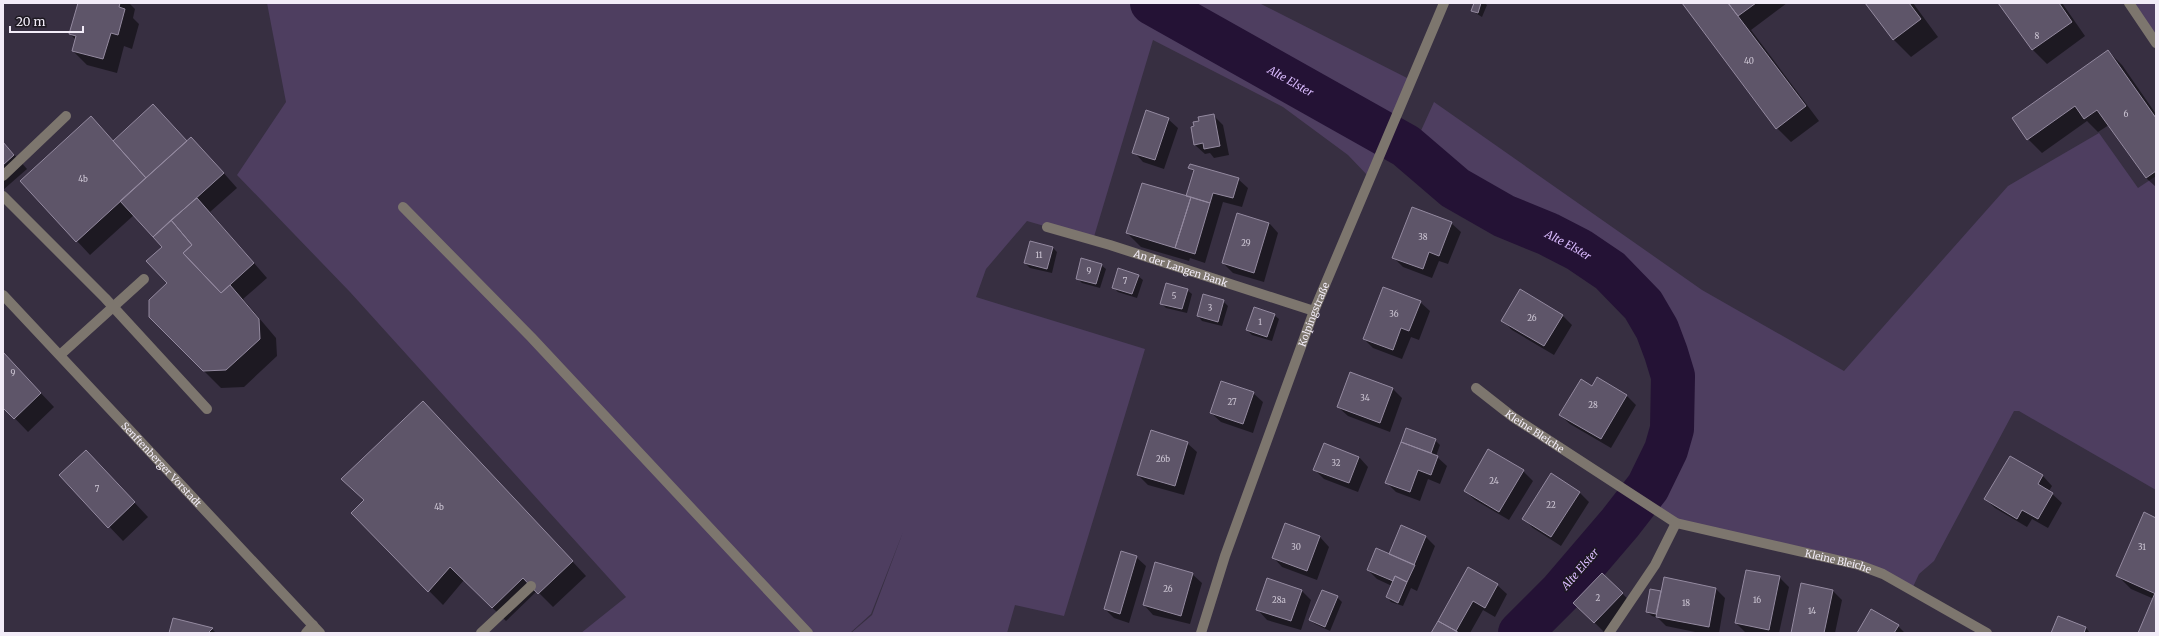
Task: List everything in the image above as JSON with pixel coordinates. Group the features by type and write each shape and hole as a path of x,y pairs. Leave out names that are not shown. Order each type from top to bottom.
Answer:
{"street":[{"name":"Kolpingstraße","path":"1201,633 1225,556 1314,311 1444,3"},
{"path":"2129,3 2156,43"},
{"path":"3,176 66,116"},
{"path":"3,196 113,306 207,409"},
{"path":"402,207 532,338 808,633"},
{"name":"An der Langen Bank","path":"1047,227 1110,245 1314,311"},
{"path":"60,355 144,279"},
{"name":"Senftenberger Vorstadt","path":"3,295 316,629"},
{"name":"Kleine Bleiche","path":"1476,388 1513,417 1626,489 1676,523 1859,565 1883,574 1987,633"},
{"path":"1609,633 1655,565 1676,523"},
{"path":"481,633 531,586"},
{"path":"306,633 316,629"}],"shaded area":[{"path":"267,3 1259,3 1411,80 1369,177 1348,155 1283,107 1153,40 1093,240 1027,221 986,269 976,297 1145,349 1064,616 1015,605 1007,633 851,633 872,615 903,532 871,614 850,633 581,633 626,597 350,292 237,175 286,102"},
{"path":"2131,3 2156,3 2156,40"},
{"path":"1434,102 1702,290 1844,371 2008,186 2099,133 2138,188 2156,176 2156,490 2019,411 2014,411 1934,561 1919,574 1912,589 1883,574 1676,523 1654,508 1648,487 1666,450 1672,429 1673,376 1657,329 1643,305 1610,271 1579,250 1548,234 1504,216 1414,146"}],"building":[{"path":"78,3 120,3 119,7 125,9 118,35 111,33 103,59 72,51 76,36 69,34"},
{"path":"1474,3 1481,3 1478,13 1471,11"},
{"path":"1682,3 1728,3 1806,106 1776,129"},
{"path":"1728,3 1756,3 1738,16"},
{"path":"1865,3 1909,3 1921,19 1893,40"},
{"path":"1998,3 2059,3 2072,22 2032,50"},
{"path":"2108,50 2156,118 2156,171 2146,178 2097,110 2084,119 2075,106 2027,140 2012,118"},
{"path":"153,104 187,141 146,178 113,141"},
{"path":"1146,110 1169,118 1155,160 1132,153"},
{"path":"1214,114 1220,146 1204,149 1203,143 1194,145 1191,127 1194,126 1193,122 1199,121 1198,117"},
{"path":"91,116 146,178 76,242 20,181"},
{"path":"191,137 224,173 153,237 120,201"},
{"path":"3,142 14,155 3,165"},
{"path":"1190,164 1239,178 1233,198 1213,193 1210,203 1186,196 1194,170 1188,168"},
{"path":"1142,183 1191,197 1175,248 1126,233"},
{"path":"1191,197 1210,203 1195,254 1175,248"},
{"path":"197,198 254,263 221,293 183,253 192,245 171,220"},
{"path":"1412,207 1452,222 1439,256 1429,252 1423,269 1392,258"},
{"path":"1237,213 1269,223 1254,273 1222,263"},
{"path":"171,220 192,245 183,253 221,293 230,285 259,319 260,339 226,370 203,371 149,317 149,300 167,283 146,261 162,247 153,237"},
{"path":"1030,241 1053,247 1047,269 1024,263"},
{"path":"1081,258 1102,264 1096,284 1076,279"},
{"path":"1118,268 1139,275 1132,294 1112,288"},
{"path":"1166,283 1188,289 1182,309 1160,304"},
{"path":"1383,287 1421,301 1409,331 1401,328 1393,350 1363,339"},
{"path":"1520,289 1563,315 1544,346 1501,321"},
{"path":"1203,294 1224,300 1218,322 1197,316"},
{"path":"1254,307 1275,314 1267,337 1246,330"},
{"path":"3,352 41,393 14,419 3,408"},
{"path":"1350,372 1393,388 1380,423 1337,407"},
{"path":"1597,377 1627,395 1601,439 1559,415 1581,379 1592,386"},
{"path":"1221,381 1254,392 1243,424 1210,413"},
{"path":"423,401 573,561 538,594 523,578 492,608 450,567 428,592 351,513 364,500 341,479"},
{"path":"1406,428 1436,439 1431,453 1401,442"},
{"path":"1151,430 1188,442 1175,486 1137,475"},
{"path":"1401,442 1438,456 1431,475 1418,470 1410,492 1385,483"},
{"path":"1324,443 1359,457 1349,483 1313,470"},
{"path":"1488,449 1524,470 1499,512 1464,491"},
{"path":"86,450 135,502 108,528 59,475"},
{"path":"2010,456 2043,475 2038,484 2053,493 2038,519 2022,510 2017,519 1984,499"},
{"path":"1551,473 1580,492 1551,537 1522,519"},
{"path":"2144,512 2156,518 2156,594 2116,576"},
{"path":"1285,523 1320,536 1307,571 1272,558"},
{"path":"1401,525 1426,536 1414,565 1389,554"},
{"path":"1376,548 1415,565 1407,582 1395,576 1393,581 1367,570"},
{"path":"1121,551 1137,556 1120,614 1104,609"},
{"path":"1155,562 1193,573 1181,616 1143,605"},
{"path":"1468,567 1498,584 1485,608 1473,601 1456,631 1438,621"},
{"path":"1746,570 1780,576 1769,630 1735,623"},
{"path":"1602,573 1623,593 1594,623 1573,603"},
{"path":"1395,576 1407,582 1398,603 1386,597"},
{"path":"1664,577 1716,588 1709,627 1656,617"},
{"path":"1267,578 1302,590 1291,621 1256,610"},
{"path":"1801,583 1833,590 1824,633 1791,633"},
{"path":"1650,589 1661,591 1656,614 1646,612"},
{"path":"1322,590 1338,596 1325,627 1309,620"},
{"path":"2155,593 2156,633 2138,633"},
{"path":"1871,609 1899,625 1894,633 1857,633"},
{"path":"2058,616 2086,627 2084,633 2051,633"},
{"path":"173,618 213,628 208,633 169,633"},
{"path":"1438,621 1456,631 1459,633 1431,633"}],"waterway":[{"name":"Alte Elster","path":"1152,3 1406,146 1455,188 1504,216 1548,234 1579,250 1610,271 1643,305 1657,329 1673,376 1672,429 1666,450 1648,487 1620,523 1561,592 1520,633"}]}
